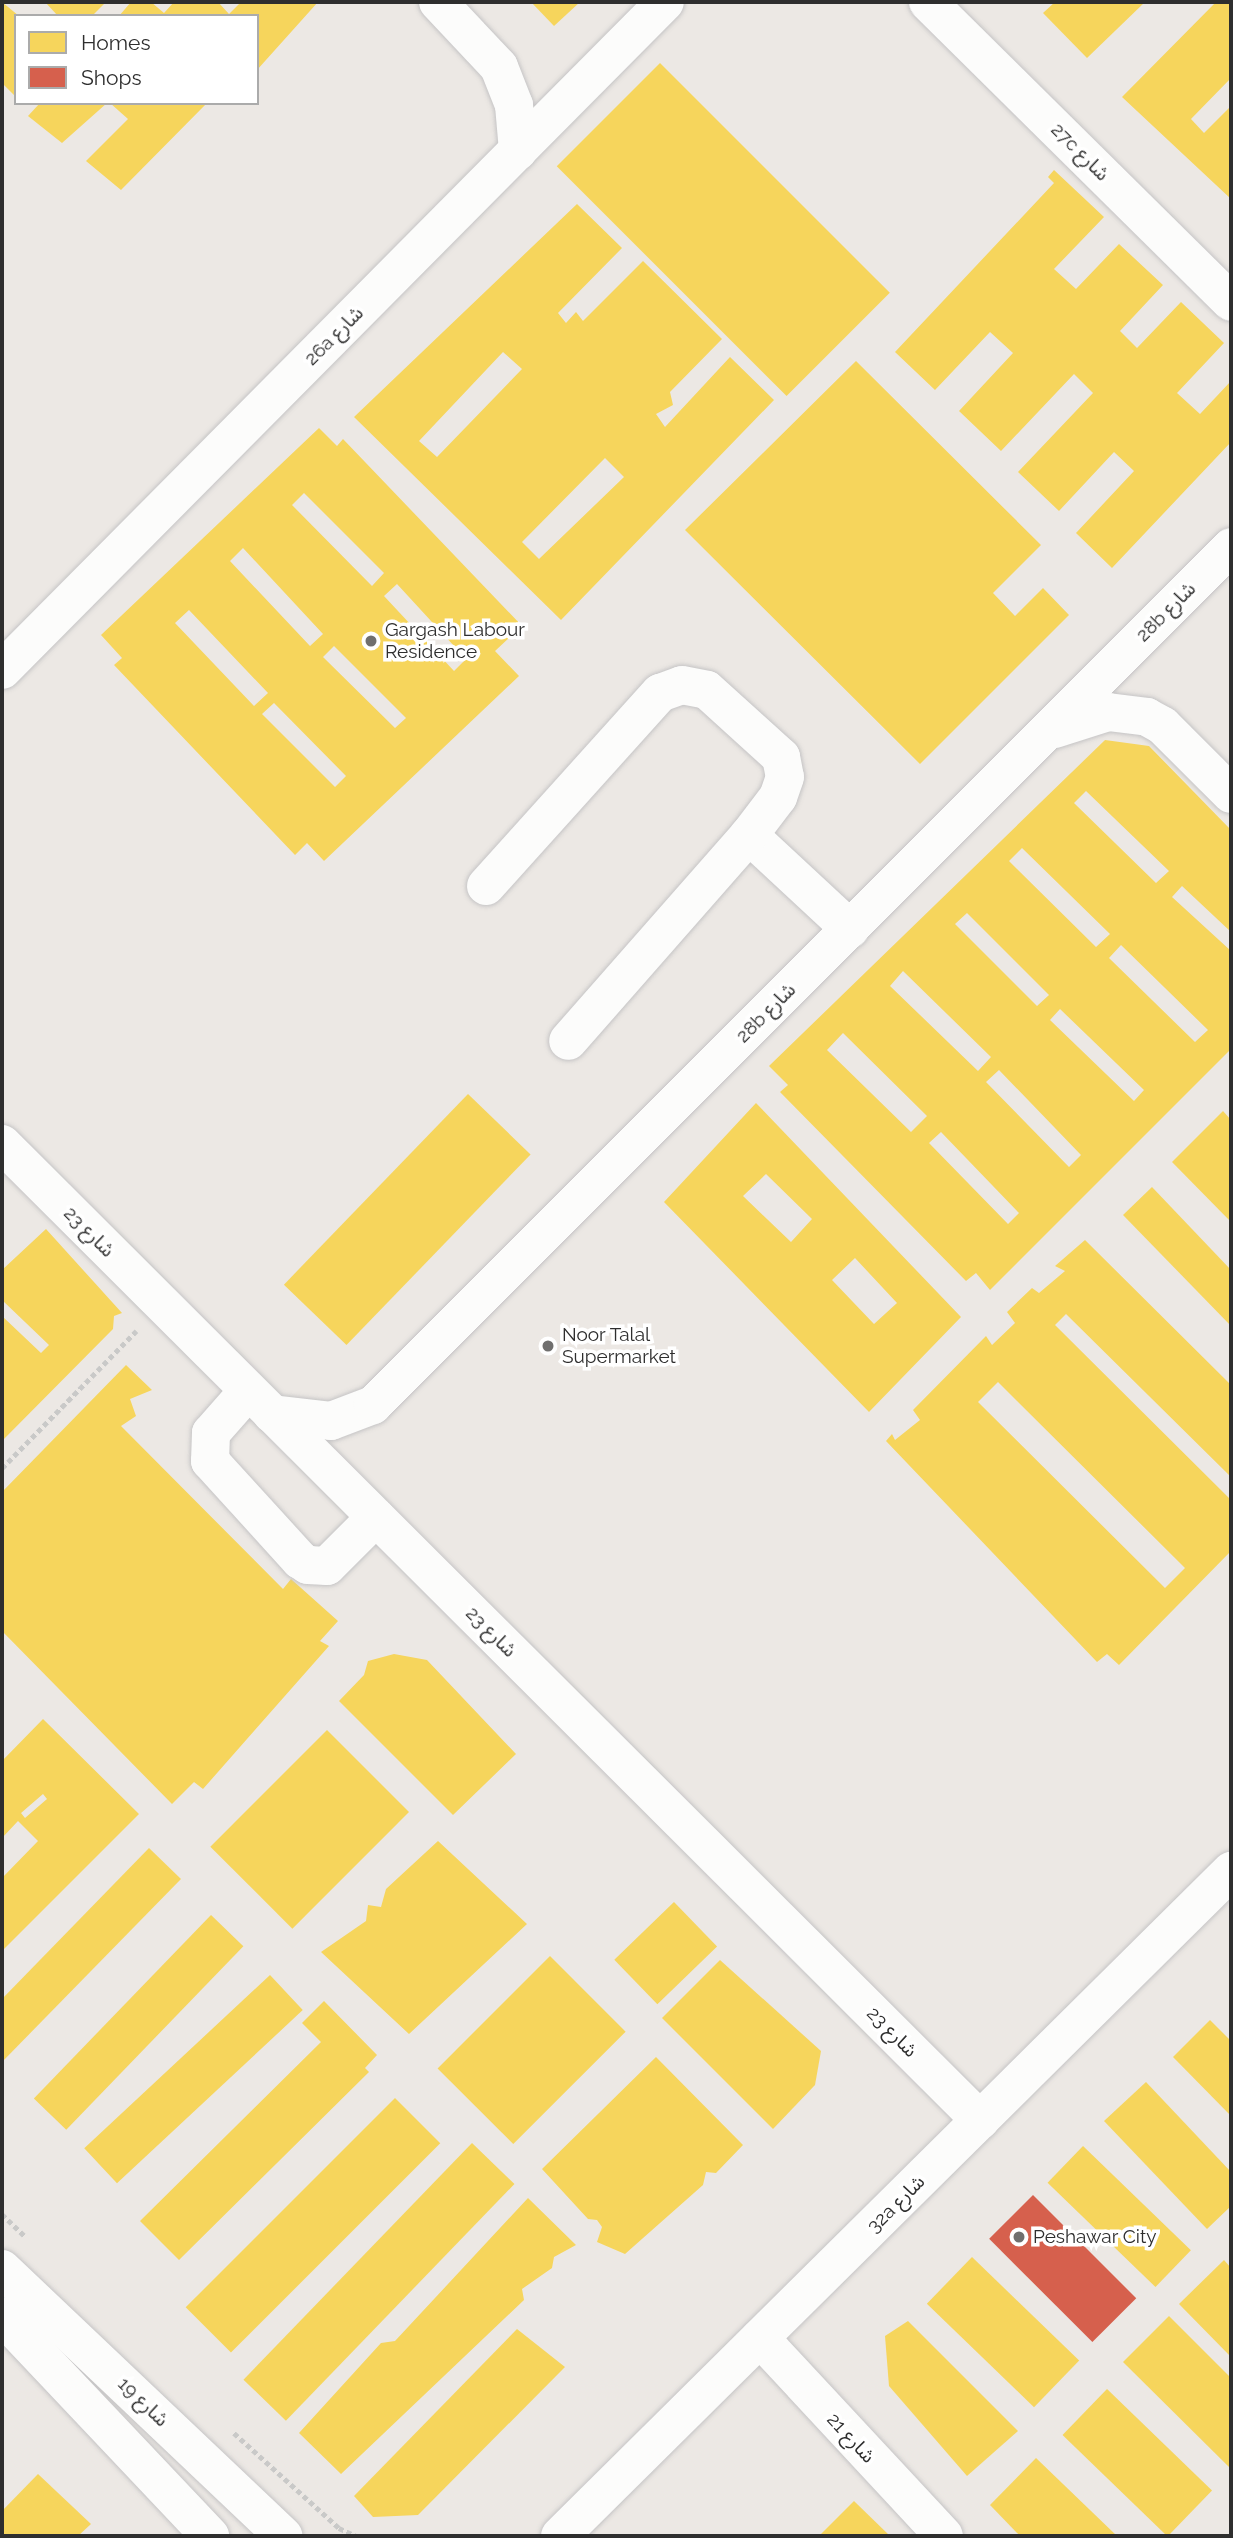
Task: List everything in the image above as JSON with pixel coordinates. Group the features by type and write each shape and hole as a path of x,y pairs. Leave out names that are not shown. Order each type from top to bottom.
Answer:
{"street":[{"path":"439,2 499,67 514,105 518,151"},
{"name":"26a شارع","path":"2,670 665,2"},
{"name":"27c شارع","path":"928,2 1231,302"},
{"name":"28b شارع","path":"260,1402 331,1421 373,1405 1231,547"},
{"path":"486,886 660,693 682,685 707,690 781,757 785,777 778,797 749,835 568,1041"},
{"path":"1044,735 1085,716 1119,712 1147,718 1163,726 1231,794"},
{"path":"749,835 850,929"},
{"name":"شارع 23","path":"2,1144 980,2120"},
{"path":"260,1402 211,1433 210,1461 300,1560 319,1567 335,1562 376,1517"},
{"name":"32a شارع","path":"560,2536 1231,1871"},
{"name":"شارع 19","path":"2,2269 283,2536"},
{"path":"2,2316 210,2536"},
{"name":"شارع 21","path":"760,2338 944,2536"}],"path":[{"path":"2,1468 162,1304"}],"building: Homes":[{"path":"2,2 17,14 14,14 14,95 2,83"},
{"path":"45,2 106,2 94,14 56,14"},
{"path":"131,2 151,2 164,13 174,2 218,2 229,14 121,14"},
{"path":"241,2 318,2 259,68 259,14 229,14"},
{"path":"531,2 580,2 554,26"},
{"path":"1055,2 1145,2 1087,58 1043,13"},
{"path":"1216,2 1231,2 1231,78 1191,119 1204,133 1231,106 1231,199 1122,97"},
{"path":"660,63 890,293 787,396 557,166"},
{"path":"38,105 105,105 62,143 28,116"},
{"path":"112,105 205,105 121,190 86,161 128,119"},
{"path":"1054,170 1104,217 1054,269 1076,289 1119,244 1163,285 1120,331 1137,348 1181,302 1224,343 1177,393 1200,414 1231,381 1231,442 1112,568 1076,533 1134,471 1114,452 1059,511 1018,472 1093,393 1074,374 1001,451 959,411 1013,353 990,332 935,390 895,352 1054,183 1048,177"},
{"path":"577,204 622,248 558,313 566,323 576,312 583,321 643,261 722,339 670,392 673,405 656,414 665,427 730,357 774,400 561,620 354,417","holes":["503,352 522,369 437,457 419,441","605,458 624,477 539,559 522,542"]},
{"path":"856,361 1041,545 993,593 1015,616 1043,588 1069,615 920,764 685,530"},
{"name":"Gargash Labour Residence","path":"319,428 337,446 343,439 522,626 495,651 519,676 324,861 307,843 295,855 114,665 122,658 101,635","holes":["304,493 384,573 372,586 292,505","243,548 323,634 310,646 230,561","397,584 466,659 454,671 384,596","189,610 268,693 254,706 175,623","334,646 406,718 395,728 323,657","274,703 346,776 335,787 262,714"]},
{"path":"1105,740 1149,746 1231,830 1231,932 1182,886 1172,897 1231,951 1231,1049 990,1290 976,1273 966,1281 780,1092 788,1085 769,1066","holes":["1086,791 1169,871 1156,883 1074,803","1022,848 1110,934 1096,947 1009,861","967,913 1049,995 1037,1006 955,924","1121,945 1208,1030 1195,1042 1109,958","903,971 991,1057 978,1071 890,986","1060,1009 1144,1090 1134,1101 1050,1020","843,1033 927,1116 911,1132 827,1050","999,1070 1081,1155 1069,1167 986,1082","941,1132 1019,1213 1008,1224 929,1143"]},
{"path":"468,1094 531,1154 346,1345 284,1285"},
{"path":"756,1103 961,1317 869,1412 664,1202","holes":["766,1174 812,1219 791,1242 743,1196","855,1258 897,1303 874,1324 832,1280"]},
{"path":"1223,1111 1231,1120 1231,1222 1172,1162"},
{"path":"1152,1187 1231,1270 1231,1326 1123,1215"},
{"path":"46,1229 122,1313 114,1316 113,1329 2,1441 2,1316 41,1353 49,1345 2,1300 2,1270"},
{"path":"1085,1240 1231,1385 1231,1477 1066,1314 1055,1325 1231,1500 1231,1551 1119,1665 1107,1654 1097,1662 886,1441 892,1434 895,1440 920,1420 913,1410 986,1336 992,1345 1015,1323 1007,1312 1032,1288 1039,1293 1065,1271 1055,1266","holes":["998,1382 1185,1568 1165,1588 978,1402"]},
{"path":"126,1365 152,1390 130,1399 136,1416 121,1426 283,1589 291,1579 338,1621 320,1641 329,1646 203,1789 194,1782 172,1804 2,1631 2,1492"},
{"path":"394,1654 427,1660 516,1754 453,1815 339,1701 364,1675 368,1661"},
{"path":"43,1719 139,1814 2,1951 2,1878 38,1841 18,1821 2,1838 2,1761","holes":["43,1794 47,1799 25,1818 21,1813"]},
{"path":"327,1730 409,1812 292,1929 210,1847"},
{"path":"438,1841 527,1924 409,2034 321,1952 366,1921 368,1905 381,1907 386,1889"},
{"path":"149,1848 181,1879 2,2062 2,1999"},
{"path":"674,1902 717,1947 657,2004 614,1960"},
{"path":"211,1915 243,1946 66,2130 34,2098"},
{"path":"550,1956 626,2032 513,2144 438,2068"},
{"path":"720,1960 821,2051 815,2085 773,2129 662,2018"},
{"path":"270,1975 303,2010 117,2183 84,2148"},
{"path":"324,2001 377,2055 365,2068 369,2072 179,2260 140,2221 321,2042 302,2023"},
{"path":"1210,2020 1231,2041 1231,2116 1173,2057"},
{"path":"656,2057 743,2145 716,2173 706,2172 703,2185 625,2254 597,2242 602,2227 597,2220 588,2219 542,2169"},
{"path":"1146,2082 1231,2172 1231,2206 1207,2229 1104,2121"},
{"path":"395,2098 440,2143 231,2353 186,2307"},
{"path":"472,2143 514,2184 286,2421 243,2380"},
{"path":"1083,2146 1191,2250 1155,2287 1048,2183"},
{"path":"528,2198 576,2245 554,2257 552,2268 522,2289 524,2300 341,2474 299,2433 381,2343 395,2341"},
{"path":"972,2257 1079,2361 1034,2407 927,2304"},
{"path":"1224,2260 1231,2268 1231,2357 1179,2304"},
{"path":"1169,2316 1231,2378 1231,2469 1123,2362"},
{"path":"908,2321 1018,2431 967,2476 889,2386 885,2336"},
{"path":"517,2329 565,2367 418,2515 373,2517 354,2496"},
{"path":"1107,2389 1212,2490 1167,2536 1063,2435"},
{"path":"1036,2458 1117,2536 1020,2536 990,2505"},
{"path":"38,2474 91,2524 78,2536 2,2536 2,2511"},
{"path":"854,2501 890,2536 819,2536"}],"building: Shops":[{"path":"1033,2195 1136,2298 1092,2342 989,2239"}],"place":[{"name":"Gargash Labour Residence","path":"371,641"},
{"name":"Noor Talal Supermarket","path":"548,1346"},
{"name":"Peshawar City","path":"1019,2237"}]}
